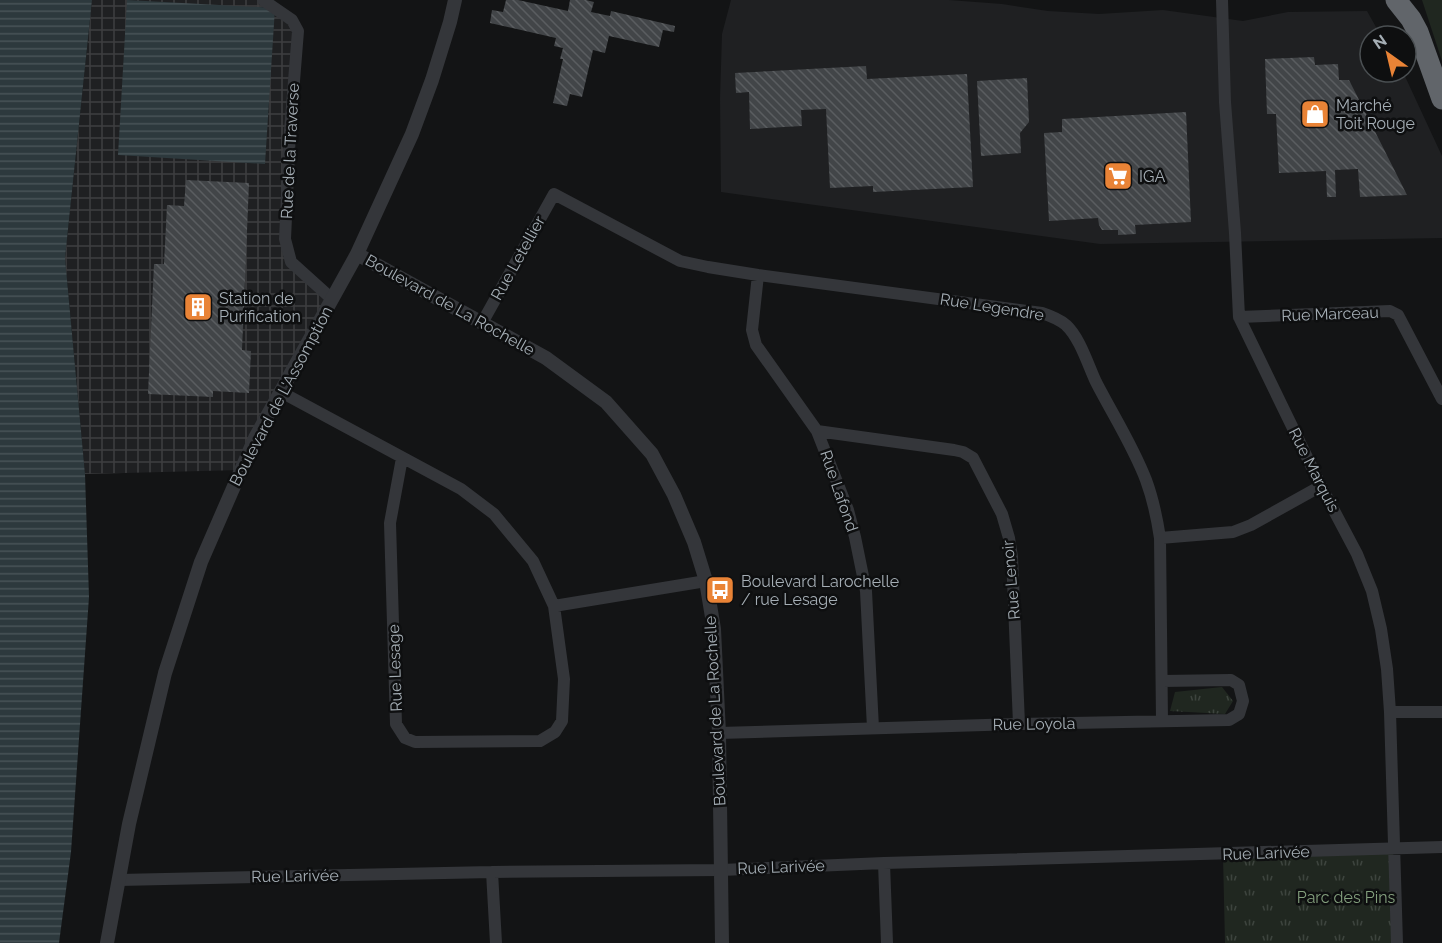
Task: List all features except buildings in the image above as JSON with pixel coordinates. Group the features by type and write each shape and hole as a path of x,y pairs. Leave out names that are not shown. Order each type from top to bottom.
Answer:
{"highway":[{"path":"1396,0 1418,32 1442,99"}],"street":[{"name":"Rue de la Traverse","path":"262,0 292,20 298,31 285,239 291,262 332,299"},
{"name":"Boulevard de L'Assomption","path":"107,943 129,824 165,673 201,562 255,438 357,254 412,135 432,80 455,0"},
{"name":"Rue Marquis","path":"1222,0 1225,102 1239,317 1321,486 1357,554 1372,591 1381,629 1390,712 1397,943"},
{"name":"Rue Legendre","path":"554,194 680,261 758,275 1042,313 1057,318 1068,327 1079,344 1137,458 1155,509 1160,538 1162,721"},
{"name":"Rue Letellier","path":"482,323 554,194"},
{"name":"Boulevard de La Rochelle","path":"357,254 546,358 606,402 652,454 694,542 706,581 714,629 719,733 722,943"},
{"name":"Rue Lafond","path":"758,275 752,330 756,345 817,431 848,510 855,537 866,591 873,728"},
{"name":"Rue Marceau","path":"1239,317 1390,312 1398,315 1442,399"},
{"name":"Rue Lesage","path":"281,392 461,489 494,514 533,561 554,606 564,680 562,721 555,732 540,741 415,742 405,738 396,724 390,524 402,458"},
{"name":"Rue Lenoir","path":"817,431 954,450 973,458 1002,514 1009,538 1012,557 1019,724"},
{"path":"1160,538 1233,532 1251,525 1321,486"},
{"path":"554,606 706,581"},
{"name":"Rue Loyola","path":"719,733 1229,720 1239,714 1243,701 1239,685 1231,680 1162,681"},
{"path":"1390,712 1442,712"},
{"name":"Rue Larivée","path":"119,880 492,872 721,870 1442,847"},
{"path":"884,863 887,943"},
{"path":"492,872 496,943"}],"shaded area":[{"path":"0,0 92,0 65,258 85,474 89,597 71,852 59,943 0,943"},
{"path":"92,0 257,0 298,31 285,239 291,262 332,299 241,470 85,474 65,258"},
{"path":"127,0 275,8 265,164 118,155"},
{"path":"731,0 949,0 1099,14 1163,10 1243,21 1288,12 1367,11 1374,24 1358,24 1358,84 1409,84 1442,156 1442,238 1100,244 721,192 722,34"}],"green space":[{"path":"1422,0 1442,0 1442,61"},
{"path":"1222,687 1233,701 1225,714 1170,711 1175,692"},
{"name":"Parc des Pins","path":"1393,849 1397,943 1225,943 1223,854"}],"place":[{"name":"Marché Toit Rouge","path":"1315,114"},
{"name":"IGA","path":"1118,176"},
{"name":"Station de Purification","path":"198,307"},
{"name":"Boulevard Larochelle / rue Lesage","path":"720,590"}]}
